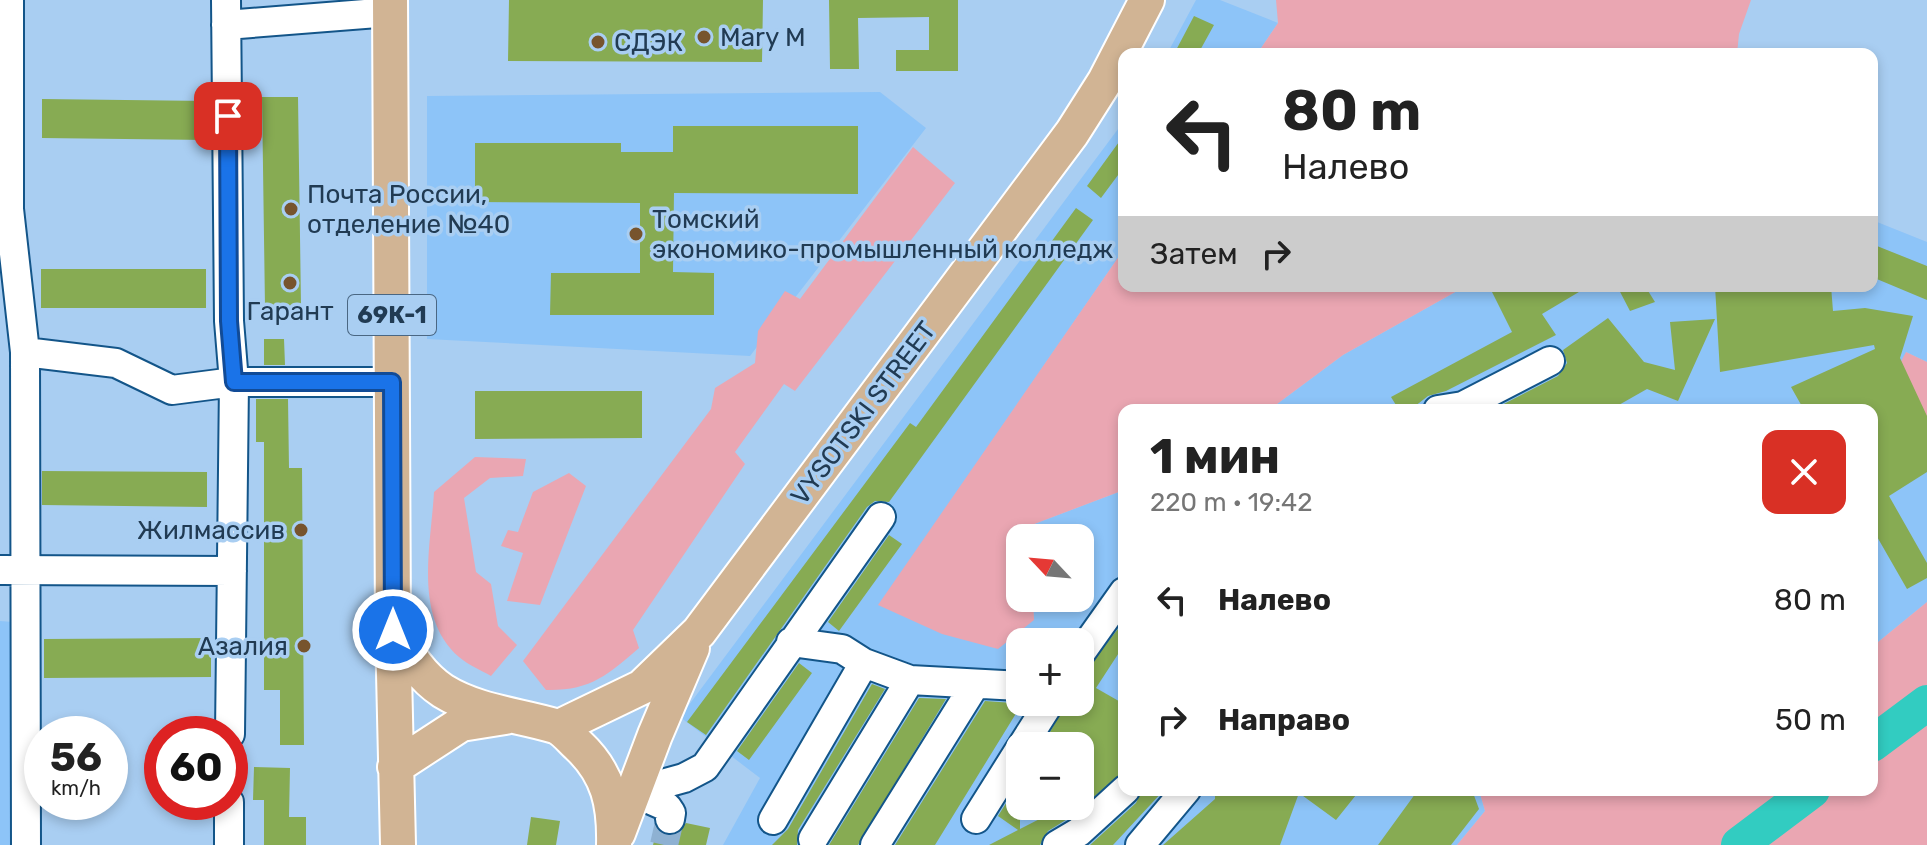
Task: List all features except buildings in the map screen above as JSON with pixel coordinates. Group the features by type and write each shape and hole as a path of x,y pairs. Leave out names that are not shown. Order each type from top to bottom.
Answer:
{"main road":[{"name":"VYSOTSKI STREET","path":"1122,48 1147,0"},
{"name":"69К-1","path":"390,6 393,630"},
{"name":"VYSOTSKI STREET","path":"614,845 699,632 1072,133 1118,56"},
{"path":"393,630 419,671 443,691 513,717 559,727 592,758 607,783 615,811 614,845"},
{"path":"393,630 398,845"},
{"path":"559,727 600,711 642,687 699,632"},
{"path":"395,767 461,724 513,717"}],"lane":[{"path":"9,0 9,209 25,352 11,570 26,845"},
{"path":"230,716 234,382 229,321 226,12 390,6"},
{"path":"25,352 116,363 172,390 234,382 392,382"},
{"path":"1467,404 1550,361"},
{"path":"633,792 684,778 705,767 881,517"},
{"path":"11,570 232,571"},
{"path":"1094,634 1118,600"},
{"path":"791,642 842,649 864,663 910,680 1006,686"},
{"path":"773,820 864,663"},
{"path":"813,839 910,680"},
{"path":"875,845 974,686"},
{"path":"976,819 1006,772"},
{"path":"633,792 667,807 671,813 670,819"},
{"path":"1057,845 1079,832 1118,796"},
{"path":"1140,845 1181,796"},
{"path":"229,820 229,845"}],"shaded area":[{"path":"1196,0 1220,0 1278,23 1261,48 1170,48"},
{"path":"1276,0 1751,0 1739,34 1738,48 1261,48 1278,23"},
{"name":"Томский экономико-промышленный колледж","path":"880,92 926,128 750,356 427,339 427,96"},
{"path":"1118,129 1118,258 879,605 1034,620 1034,612 1094,612 1094,524 1034,524 1118,492 1118,796 1481,796 1485,811 1457,845 723,845 760,778 680,717"},
{"path":"913,147 955,183 795,391 784,384 735,452 745,464 633,630 639,648 597,680 575,688 546,690 523,661 711,409 715,388 755,363 758,331 785,291 800,299"},
{"path":"1878,222 1927,242 1927,362 1906,352 1927,425 1927,602 1878,642 1878,404 1277,404 1343,355 1455,292 1878,292"},
{"path":"1118,258 1118,292 1455,292 1343,355 1277,404 1118,404 1118,492 1034,524 1006,524 1006,612 1034,612 1034,620 1024,628 1006,628 1006,643 998,649 942,634 878,605"},
{"path":"1906,352 1927,362 1927,425 1897,369"},
{"path":"475,457 526,459 523,476 490,478 464,498 476,572 491,584 498,626 517,645 491,676 459,657 445,641 435,622 428,580 434,492"},
{"path":"569,473 586,486 540,605 507,601 523,553 501,546 508,530 518,532 533,492"},
{"path":"1927,602 1927,845 1457,845 1485,811 1481,796 1878,796 1878,642"},
{"path":"0,621 13,622 19,845 0,845"}],"waterway":[{"path":"1878,740 1927,703"},
{"path":"1739,845 1804,796"}],"tunnel":[{"path":"664,845 670,819"}],"place":[{"name":"Mary M","path":"704,37"},
{"name":"СДЭК","path":"598,42"},
{"name":"Почта России, отделение №40","path":"291,209"},
{"name":"Томский экономико-промышленный колледж","path":"636,234"},
{"name":"Гарант","path":"290,283"},
{"name":"Жилмассив","path":"301,530"},
{"name":"Азалия","path":"304,646"}],"route":[{"path":"228,116 229,321 234,382 392,382 393,630"}]}
